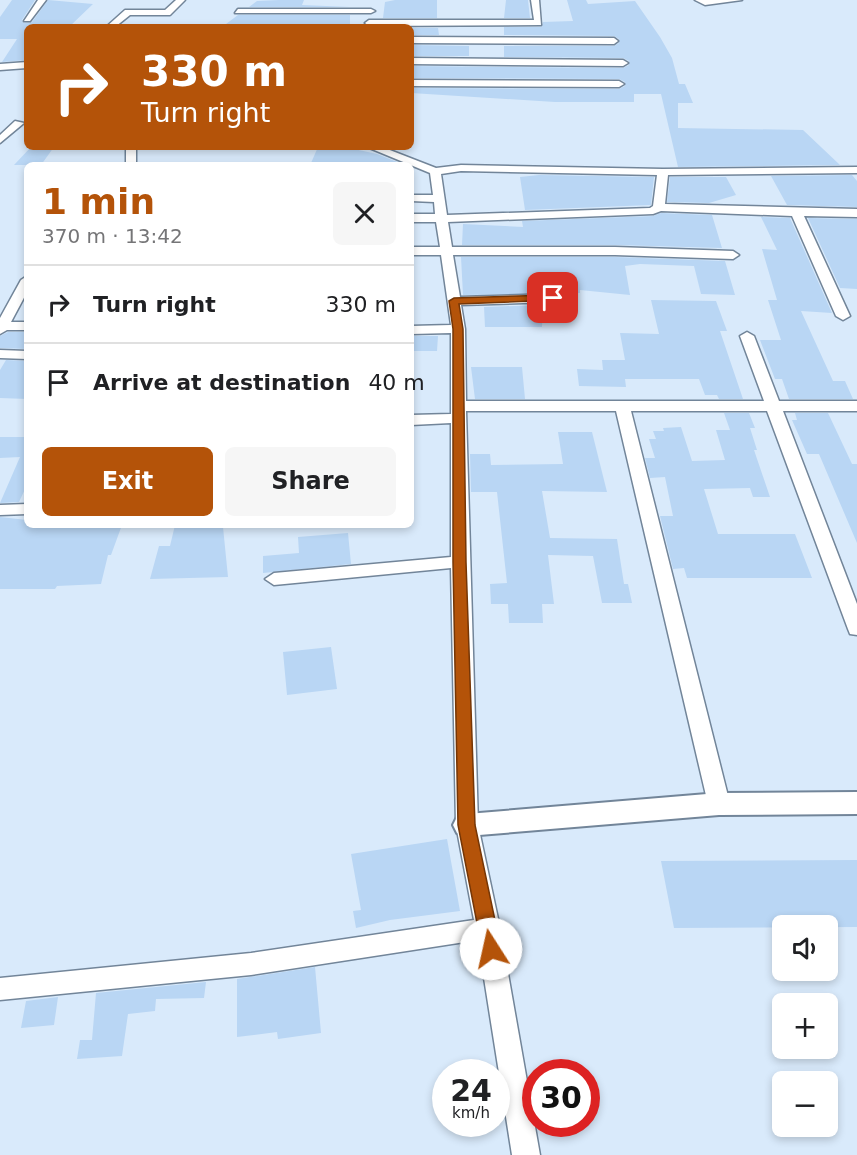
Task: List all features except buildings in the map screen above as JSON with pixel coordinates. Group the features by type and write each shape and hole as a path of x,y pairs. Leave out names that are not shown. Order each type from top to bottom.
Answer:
{"street":[{"path":"27,19 42,0"},
{"path":"114,24 128,12 167,13 181,0"},
{"path":"369,24 372,0"},
{"path":"414,24 538,23 535,0"},
{"path":"699,0 705,3 738,0"},
{"path":"238,11 371,11"},
{"path":"414,40 614,41"},
{"path":"501,41 502,61"},
{"path":"414,61 623,63"},
{"path":"0,67 24,65"},
{"path":"414,83 619,84"},
{"path":"0,123 19,123 0,140"},
{"path":"380,150 411,162"},
{"path":"414,163 435,171 461,168 663,172 857,170"},
{"path":"435,171 458,329 460,562 467,825 488,927 526,1155"},
{"path":"659,207 663,172"},
{"path":"414,199 442,212"},
{"path":"414,217 442,212 653,212 659,207 797,213 857,213"},
{"path":"797,213 843,316"},
{"path":"414,251 615,251 733,255"},
{"path":"1,328 24,286"},
{"path":"454,301 553,298"},
{"path":"1,328 24,326"},
{"path":"414,330 458,329"},
{"path":"747,336 857,629"},
{"path":"0,354 24,355"},
{"path":"622,406 719,804"},
{"path":"414,419 458,412 622,406 857,406"},
{"path":"0,510 24,509"},
{"path":"274,579 460,562"},
{"path":"467,825 719,804 857,803"},
{"path":"0,989 251,964 488,927"}],"route":[{"path":"491,949 467,825 460,562 458,329 454,301 553,298"}]}
